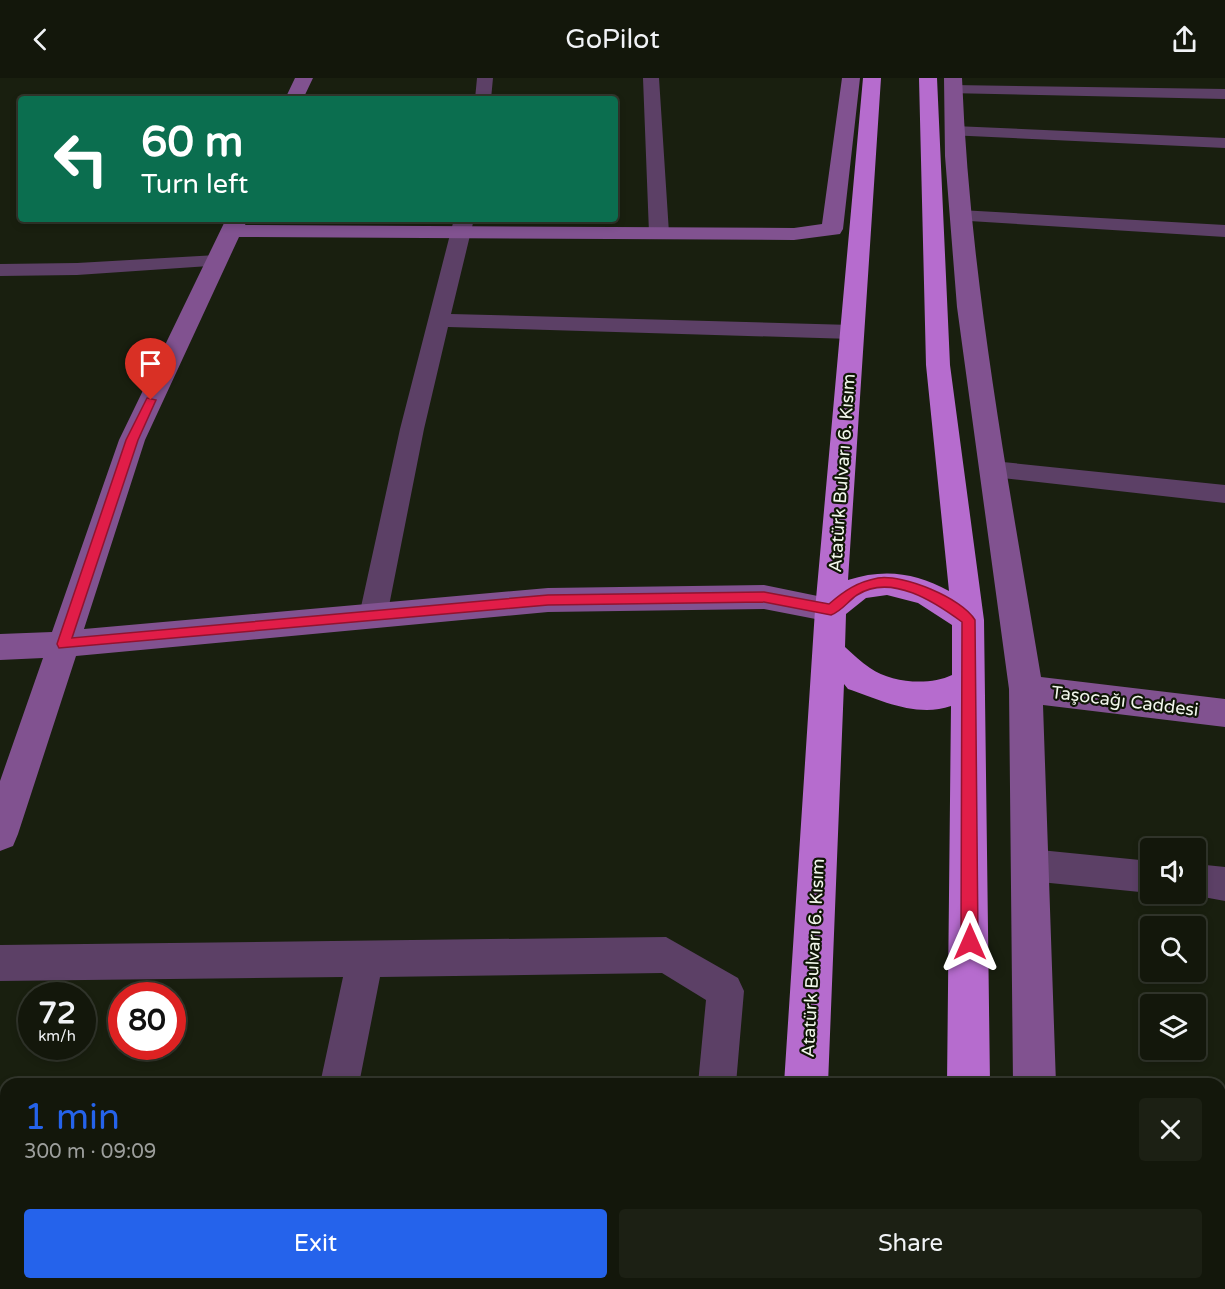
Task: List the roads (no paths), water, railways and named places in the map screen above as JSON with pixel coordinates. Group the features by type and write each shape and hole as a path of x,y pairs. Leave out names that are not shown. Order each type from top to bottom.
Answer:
{"highway":[{"name":"Atatürk Bulvarı 6. Kısım","path":"806,1078 831,610 872,78"},
{"path":"945,82 938,365 968,620 970,681 969,1078"},
{"path":"831,610 854,590 880,582 904,585 940,599 968,620"},
{"path":"829,652 860,679 902,694 941,696 970,681"}],"street":[{"path":"295,96 304,78"},
{"path":"483,96 485,78"},
{"path":"651,78 650,111 659,233"},
{"path":"0,834 132,440 234,225 463,226 659,233 794,234 832,229 851,78"},
{"path":"1035,1078 1026,689 969,307 954,131 945,82 1225,94"},
{"path":"954,131 1225,143"},
{"path":"960,216 1225,231"},
{"path":"374,616 412,429 463,226"},
{"path":"0,270 77,269 217,261"},
{"path":"441,320 852,332"},
{"path":"993,470 1225,494"},
{"path":"0,647 64,644 548,600 764,597 831,610"},
{"name":"Taşocağı Caddesi","path":"1026,689 1225,713"},
{"path":"1030,865 1140,876"},
{"path":"1206,882 1225,884"},
{"path":"0,963 666,955 724,991 717,1078"},
{"path":"341,1078 365,959"}]}
